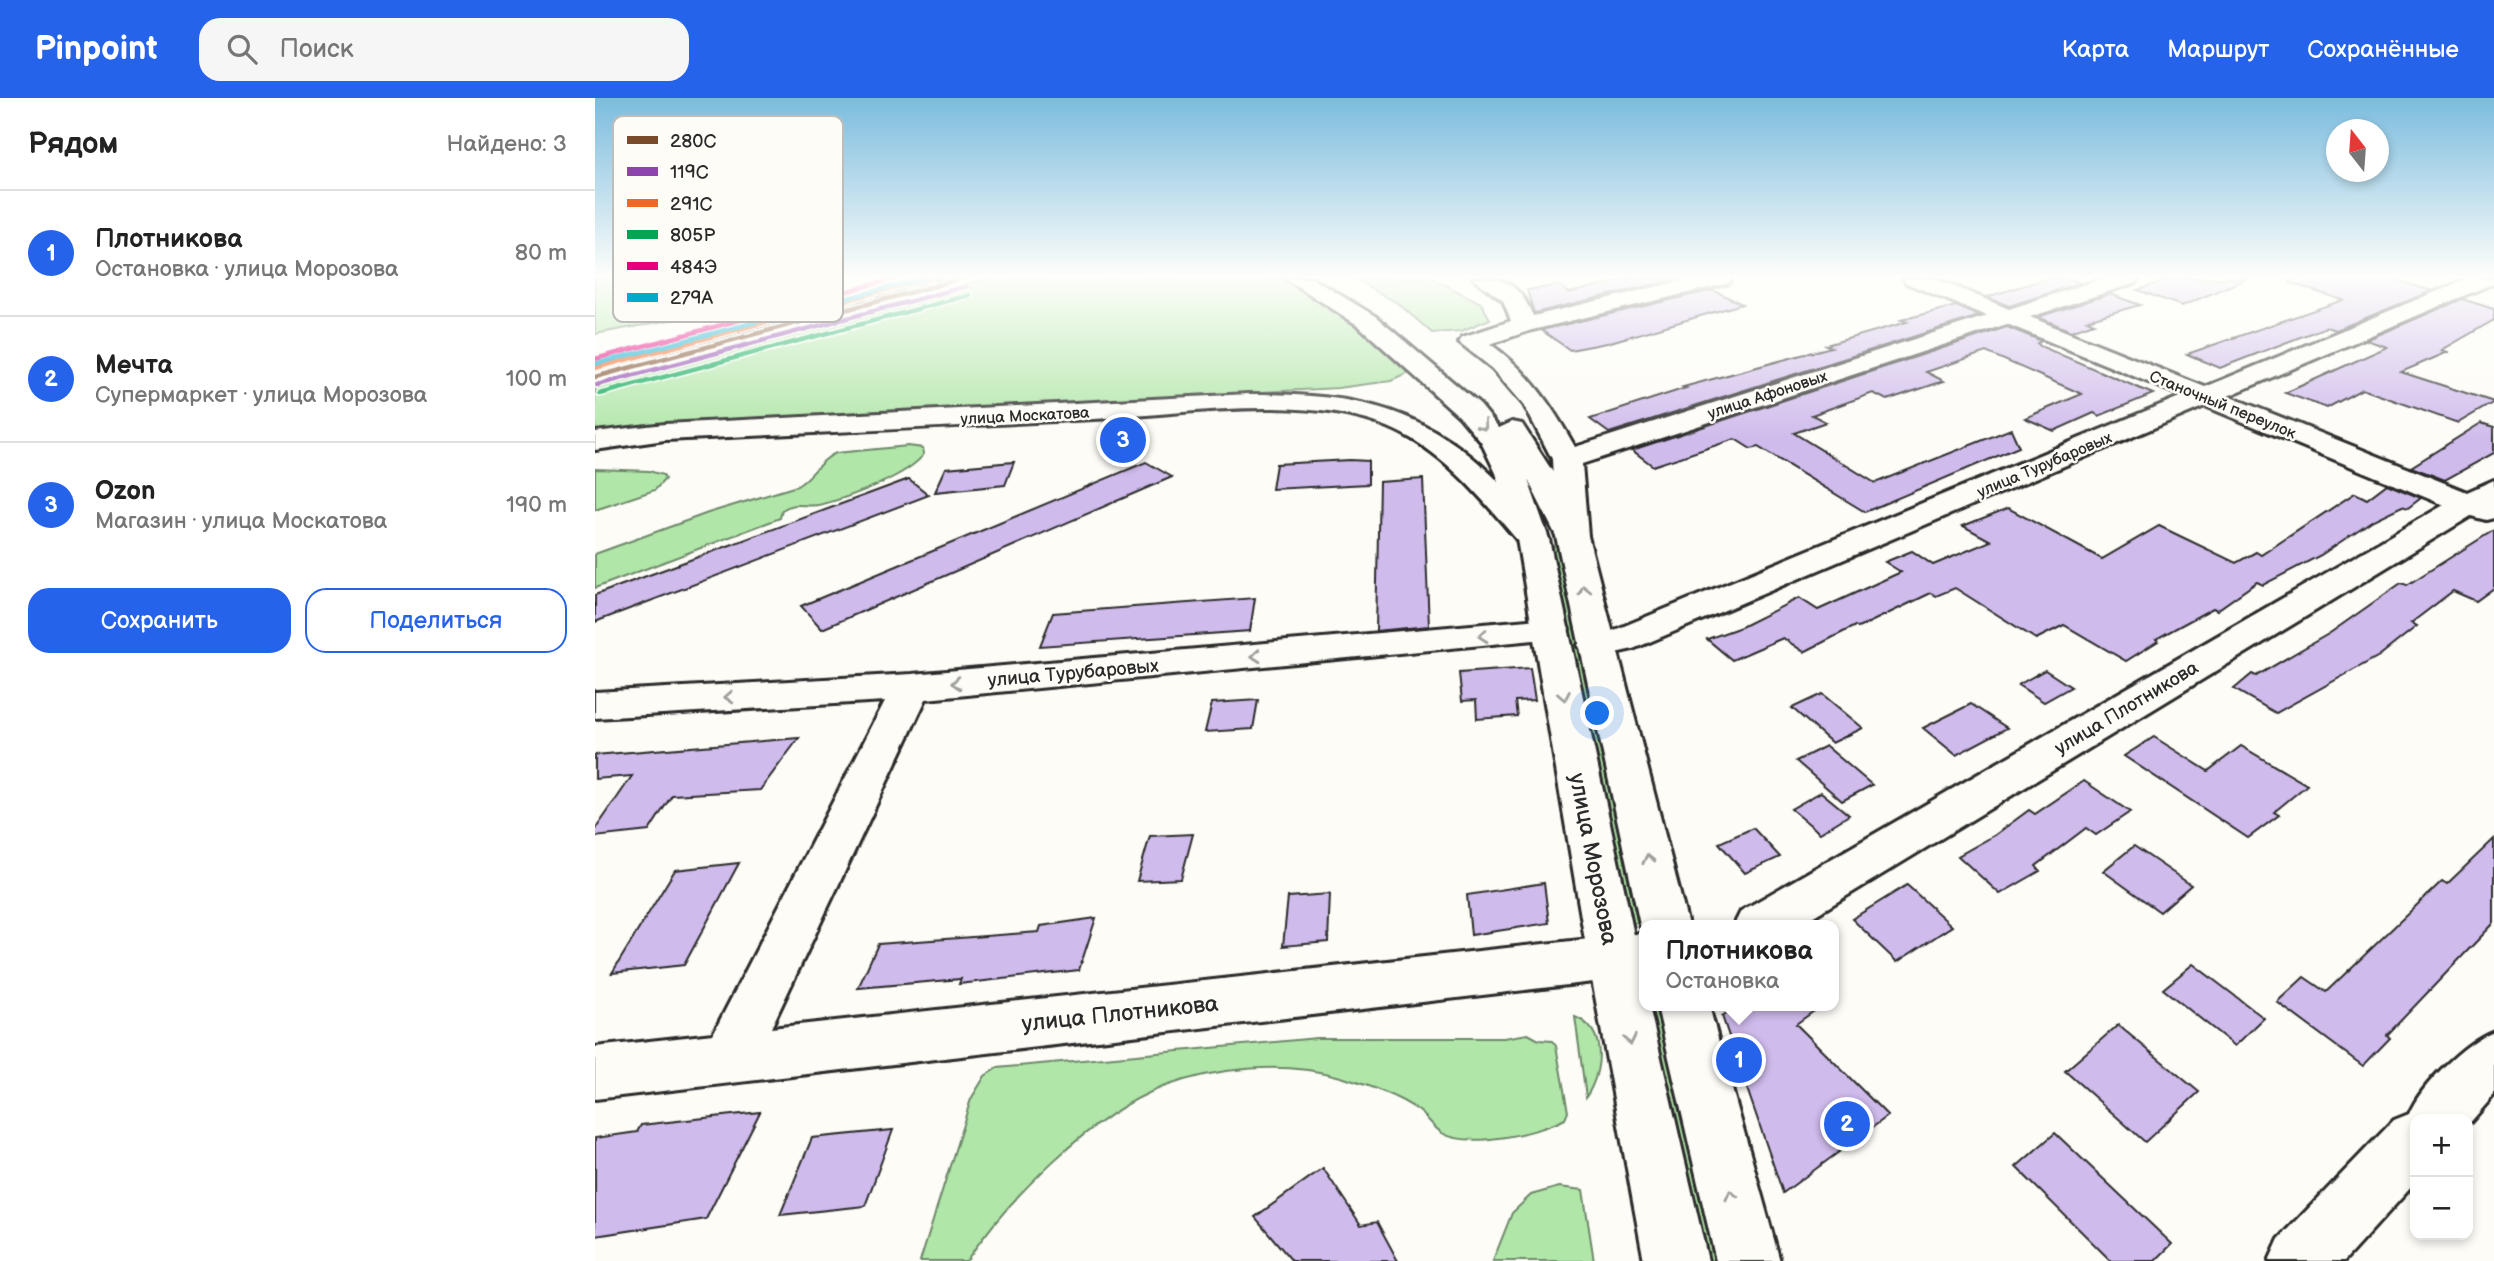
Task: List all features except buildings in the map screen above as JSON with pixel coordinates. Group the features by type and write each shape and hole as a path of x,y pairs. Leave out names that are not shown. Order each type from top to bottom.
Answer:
{"street":[{"path":"1380,332 1470,411 1494,440 1511,473 1552,537"},
{"path":"1404,332 1492,408 1518,436 1531,458 1552,537"},
{"name":"улица Морозова","path":"1503,332 1471,342 1502,364 1537,402 1567,459 1552,537 1551,629 1629,956 1676,1261"},
{"name":"улица Афоновых","path":"1567,459 1961,332"},
{"name":"Станочный переулок","path":"2046,332 2205,397 2486,502"},
{"name":"улица Турубаровых","path":"1597,645 1620,641 2359,332"},
{"name":"улица Москатова","path":"595,441 665,432 1223,405 1276,403 1330,406 1375,414 1397,422 1444,447 1552,537"},
{"name":"улица Плотникова","path":"1767,920 2486,502"},
{"name":"улица Морозова","path":"1552,537 1597,645 1663,920"},
{"name":"улица Турубаровых","path":"595,705 912,687 1551,629"},
{"path":"730,1057 912,687"},
{"name":"улица Плотникова","path":"595,1073 1629,956"},
{"path":"1684,1011 1748,1261"},
{"path":"2440,1114 2494,1056"},
{"path":"2301,1261 2410,1145"}],"green space":[{"path":"788,332 1367,332 1409,373 1391,381 1338,388 666,424 595,433 595,384"},
{"path":"908,446 923,448 924,454 905,470 878,485 823,504 787,507 782,510 780,518 595,588 595,554 708,513 797,486 836,453"},
{"path":"595,469 649,471 663,475 665,479 655,490 595,510"},
{"path":"1560,545 1647,920 1639,920 1639,923 1628,924 1547,546"},
{"path":"1645,1011 1666,1011 1729,1261 1700,1261"},
{"path":"1575,1017 1586,1023 1593,1032 1599,1053 1596,1076 1586,1097"},
{"path":"1528,1034 1539,1040 1552,1041 1556,1046 1568,1112 1565,1119 1553,1124 1504,1137 1469,1140 1454,1138 1442,1133 1419,1111 1401,1100 1341,1077 1274,1068 1251,1068 1206,1075 1163,1087 1136,1100 1080,1138 1028,1186 966,1261 920,1261 971,1099 985,1076 997,1068 1317,1038 1504,1038"},
{"path":"1559,1187 1583,1190 1594,1261 1493,1261 1512,1213 1531,1195"}],"railway":[{"path":"595,369 735,332"}],"transit line":[{"name":"484Э","path":"595,359 694,332"},
{"name":"279А","path":"595,364 717,332"},
{"name":"291С","path":"595,368 728,332"},
{"name":"280С","path":"595,377 762,332"},
{"name":"119С","path":"597,385 794,332"},
{"name":"805Р","path":"600,394 831,332"}],"place":[{"name":"Ozon","path":"1123,440"},
{"name":"Плотникова","path":"1739,1060"},
{"name":"Мечта","path":"1847,1124"}]}
